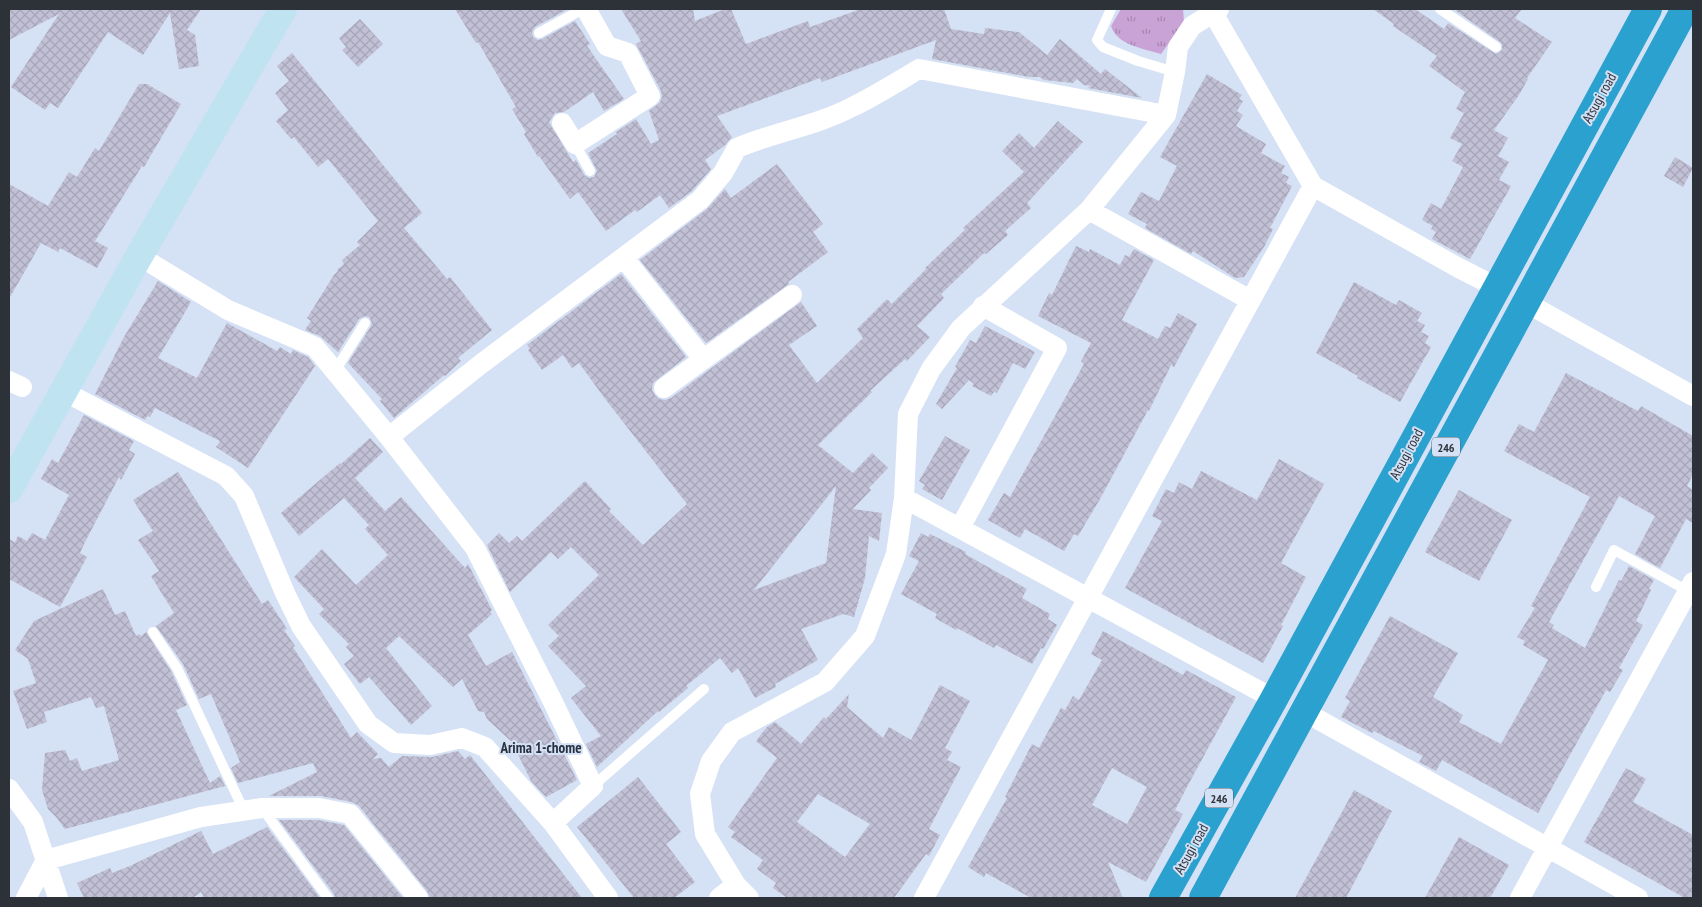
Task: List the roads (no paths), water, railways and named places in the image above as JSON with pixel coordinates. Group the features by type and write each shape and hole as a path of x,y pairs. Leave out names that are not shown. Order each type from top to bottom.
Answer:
{"highway":[{"name":"Atsugi road","path":"1163,898 1274,699 1648,9"},
{"name":"246","path":"1203,898 1685,9"}],"street":[{"path":"9,489 139,256 283,9"},
{"path":"562,123 575,144 650,96 628,53 607,46 586,9"},
{"path":"719,898 742,892 706,834 700,794 711,760 732,732 825,682 865,636 896,554 904,498 908,414 931,369 961,328 1089,210 1166,114 1175,72 1178,46 1192,26 1213,10 1313,186 1496,287"},
{"path":"389,437 481,364 700,200 723,173 737,148 756,140 795,130 852,108 918,69 1166,114"},
{"path":"924,898 1313,186"},
{"path":"1089,210 1250,300"},
{"path":"139,256 228,310 315,348 389,437 475,548 593,786 553,823"},
{"path":"624,258 703,359"},
{"path":"664,388 792,295"},
{"path":"1525,302 1693,396"},
{"path":"960,528 1057,348 983,306"},
{"path":"62,391 226,476 244,496 301,626 368,724 394,743 430,745 462,738 485,747 553,823 608,898"},
{"path":"904,498 1274,699"},
{"path":"1520,898 1691,587"},
{"path":"1303,711 1638,898"},
{"path":"9,789 33,822 58,898"},
{"path":"26,898 46,860 201,817 253,810 319,808 350,814 418,898"}],"lane":[{"path":"539,33 582,9"},
{"path":"1111,9 1096,40 1102,48 1175,72"},
{"path":"1440,9 1496,47"},
{"path":"575,144 590,171"},
{"path":"334,371 365,322"},
{"path":"1596,587 1614,550 1691,587"},
{"path":"153,632 176,668 253,810 328,898"},
{"path":"593,786 704,689"}],"district":[{"name":"Arima 1-chome","path":"541,747"}]}
